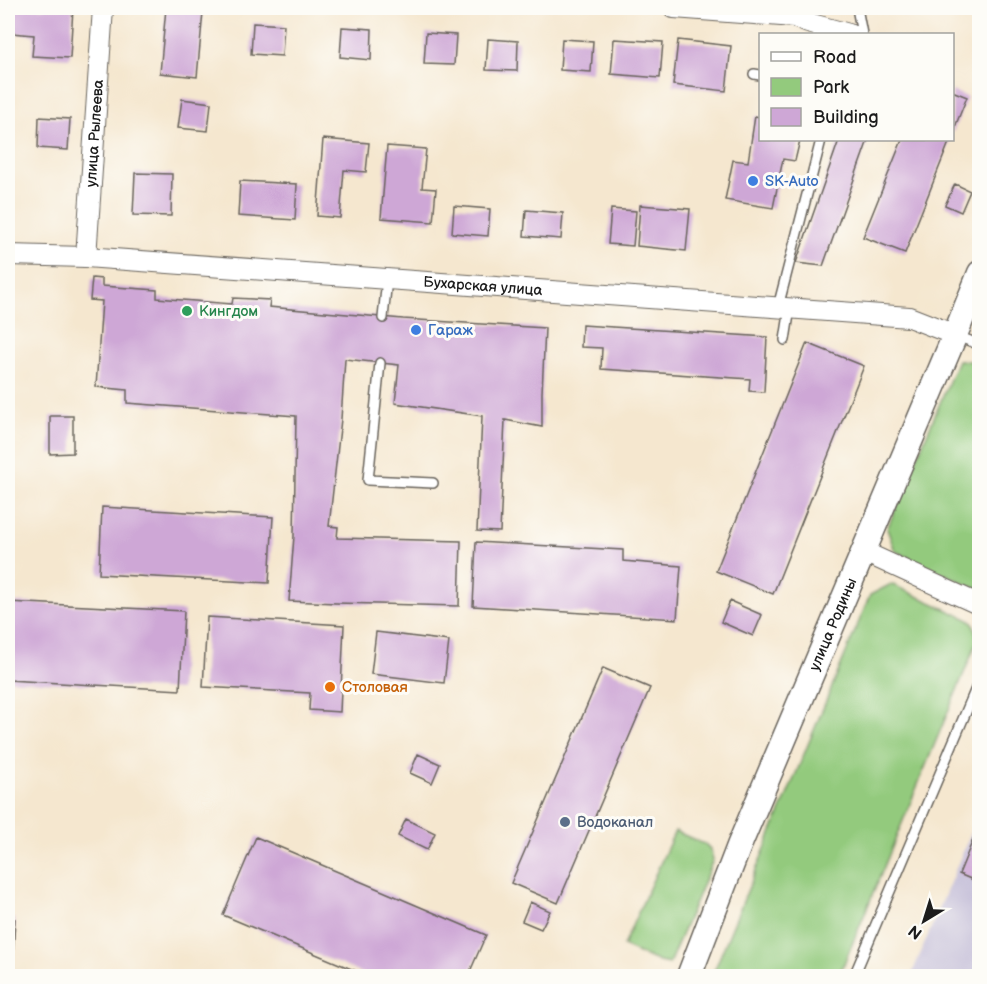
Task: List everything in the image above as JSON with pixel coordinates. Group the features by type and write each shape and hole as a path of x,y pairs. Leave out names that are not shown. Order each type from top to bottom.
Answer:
{"street":[{"name":"улица Рылеева","path":"86,257 103,8"},
{"path":"674,8 794,17 845,33"},
{"name":"Бухарская улица","path":"8,255 86,257 909,318 955,335"},
{"name":"улица Родины","path":"689,976 739,846 980,273"},
{"path":"862,552 980,605"}],"lane":[{"path":"857,8 862,33"},
{"path":"785,340 784,308 821,141"},
{"path":"383,318 387,279"},
{"path":"955,335 980,345"},
{"path":"380,363 368,480 433,483"},
{"path":"854,976 980,679"}],"shaded area":[{"path":"979,813 979,976 911,976"}],"green space":[{"path":"958,360 979,362 980,588 977,589 895,551 887,529"},
{"path":"891,584 972,621 978,639 839,976 712,976 870,595"},
{"path":"675,831 706,845 710,849 713,860 669,964 623,946"}],"building":[{"path":"13,8 73,8 70,58 32,56 34,35 11,33"},
{"path":"166,8 203,12 197,77 160,73"},
{"path":"253,23 284,25 282,56 251,54"},
{"path":"342,27 372,29 371,60 340,57"},
{"path":"426,33 456,35 454,65 424,64"},
{"path":"488,39 518,41 517,71 486,70"},
{"path":"562,39 593,41 591,72 560,70"},
{"path":"614,39 663,42 660,78 611,74"},
{"path":"678,40 731,46 726,91 673,85"},
{"path":"954,92 967,97 954,130"},
{"path":"182,99 211,103 208,131 178,128"},
{"path":"755,116 759,117 759,141 800,141 795,161 783,159 773,208 725,200 733,160 748,162"},
{"path":"39,117 70,119 68,150 38,148"},
{"path":"323,139 369,143 366,172 344,170 340,218 317,216"},
{"path":"839,141 868,141 823,266 796,263"},
{"path":"902,141 950,141 905,253 863,237"},
{"path":"387,146 426,149 422,188 436,189 433,222 381,218"},
{"path":"135,173 172,174 171,216 133,215"},
{"path":"240,181 297,184 295,220 238,216"},
{"path":"955,184 970,191 961,212 945,205"},
{"path":"640,205 690,209 686,251 637,246"},
{"path":"454,206 490,209 488,236 452,233"},
{"path":"611,209 636,211 633,246 608,244"},
{"path":"526,210 563,213 561,239 524,236"},
{"path":"92,278 102,279 102,286 157,290 157,298 232,304 233,298 270,300 269,307 545,328 542,427 505,420 500,532 477,531 482,416 395,403 399,365 345,359 329,526 338,527 337,538 461,541 459,606 289,601 294,536 296,416 127,403 127,390 96,387 102,301 90,300"},
{"path":"582,325 767,337 764,392 749,391 750,379 601,369 602,348 581,347"},
{"path":"807,343 864,366 773,594 716,571"},
{"path":"50,416 73,416 73,453 50,454"},
{"path":"102,507 273,517 269,583 99,574"},
{"path":"476,542 623,550 623,561 681,566 677,619 473,606"},
{"path":"730,601 762,615 753,636 721,622"},
{"path":"8,602 184,611 180,690 8,680"},
{"path":"207,617 344,625 340,712 309,710 310,693 203,687"},
{"path":"376,632 449,641 444,683 371,674"},
{"path":"603,668 650,688 558,903 511,883"},
{"path":"418,754 440,764 432,783 410,773"},
{"path":"406,819 435,833 427,850 398,836"},
{"path":"980,825 980,883 959,874"},
{"path":"256,837 486,935 468,976 368,976 223,915"},
{"path":"530,902 550,911 541,929 522,921"},
{"path":"8,918 15,919 12,976 8,976"}],"place":[{"name":"SK-Auto","path":"753,181"},
{"name":"Кингдом","path":"187,311"},
{"name":"Гараж","path":"416,330"},
{"name":"Столовая","path":"330,687"},
{"name":"Водоканал","path":"565,822"}]}
